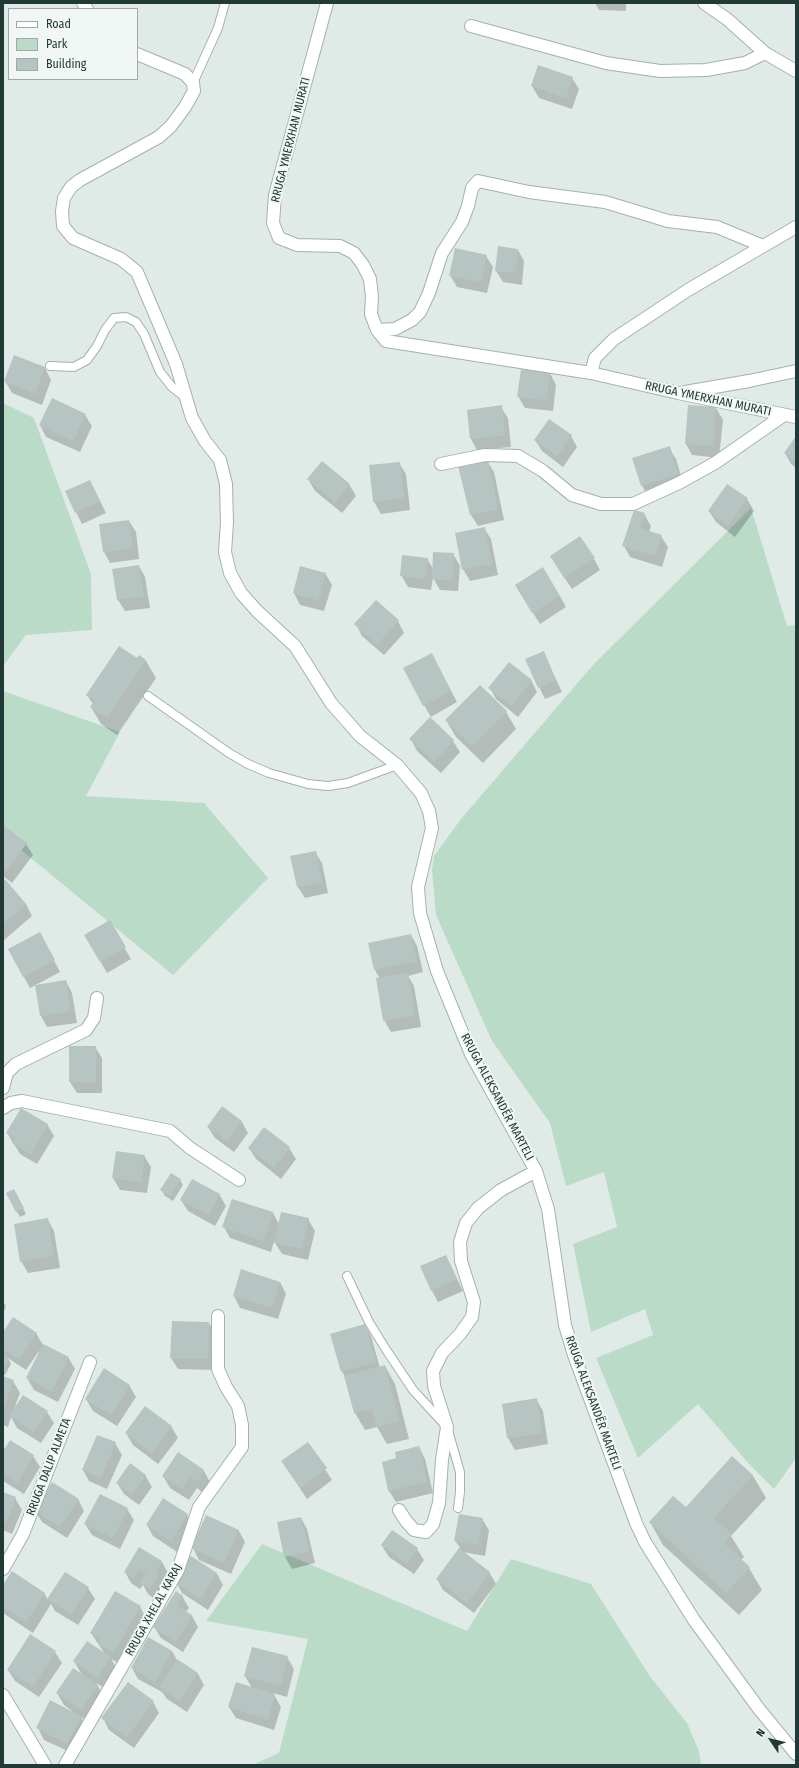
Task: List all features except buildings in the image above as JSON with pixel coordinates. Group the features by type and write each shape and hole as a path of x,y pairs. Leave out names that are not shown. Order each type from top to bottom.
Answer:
{"street":[{"name":"RRUGA YMERXHAN MURATI","path":"327,3 275,195 273,223 279,238 297,245 340,246 354,254 363,265 370,279 372,297 371,314 377,330 386,341 591,373 790,416"},
{"path":"704,3 722,15 765,53 796,71"},
{"path":"471,26 606,63 660,71 714,69 745,63 765,53"},
{"path":"138,54 185,74 193,83"},
{"name":"RRUGA ALEKSANDËR MARTELI","path":"193,83 194,91 186,107 166,132 75,183 67,192 62,211 63,226 73,238 121,259 137,272 176,364 192,418 205,441 220,460 226,484 227,523 225,552 230,574 241,593 257,611 295,646 331,703 360,736 397,765 421,793 429,811 432,828 418,887 420,912 437,971 471,1054 536,1171 548,1209 565,1325 574,1355 636,1523 645,1542 694,1620 759,1709 796,1754"},
{"path":"377,330 395,329 412,320 420,312 429,293 442,253 462,222 468,206 472,188 478,181 529,192 605,202 668,221 717,227 763,246"},
{"path":"591,373 595,358 614,338 688,290 796,228"},
{"path":"678,393 743,382 796,370"},
{"name":"RRUGA YMERXHAN MURATI","path":"441,464 485,455 518,456 543,471 572,495 601,504 633,504 679,483 715,463 790,416"},
{"path":"3,1088 7,1073 16,1064 86,1030 94,1018 97,998"},
{"path":"3,1108 11,1103 22,1101 170,1131 190,1148 239,1180"},
{"path":"399,1510 406,1522 414,1530 426,1532 434,1524 439,1502 442,1460 447,1427 434,1386 433,1371 442,1353 460,1334 472,1317 474,1302 461,1261 460,1242 466,1223 478,1208 501,1190 536,1171"},
{"name":"RRUGA XHELAL KARAJ","path":"66,1765 178,1570 199,1507 242,1447 242,1425 238,1406 226,1387 218,1369 218,1316"},
{"name":"RRUGA DALIP ALMETA","path":"3,1569 23,1534 90,1362"},
{"path":"3,1695 45,1765"}],"lane":[{"path":"193,83 218,28 225,3"},
{"path":"50,366 74,367 87,360 114,318 126,317 136,322 144,334 160,372 172,387 186,397"},
{"path":"148,696 229,753 248,764 269,773 308,784 328,786 348,783 397,765"},
{"path":"347,1276 369,1322 385,1348 413,1390 447,1427 460,1472 458,1508"}],"green space":[{"path":"3,403 34,418 91,574 92,630 26,635 3,666"},
{"path":"751,508 787,626 796,625 796,1458 774,1489 749,1464 698,1404 638,1458 596,1358 653,1335 645,1309 591,1332 573,1244 617,1227 604,1172 566,1186 550,1123 492,1041 436,915 432,870 434,856 461,819 593,665"},
{"path":"3,691 120,732 86,796 204,803 268,878 173,975 3,835"},
{"path":"262,1544 467,1631 511,1559 591,1584 649,1675 687,1723 699,1751 701,1765 252,1765 279,1753 308,1639 206,1621"}]}
